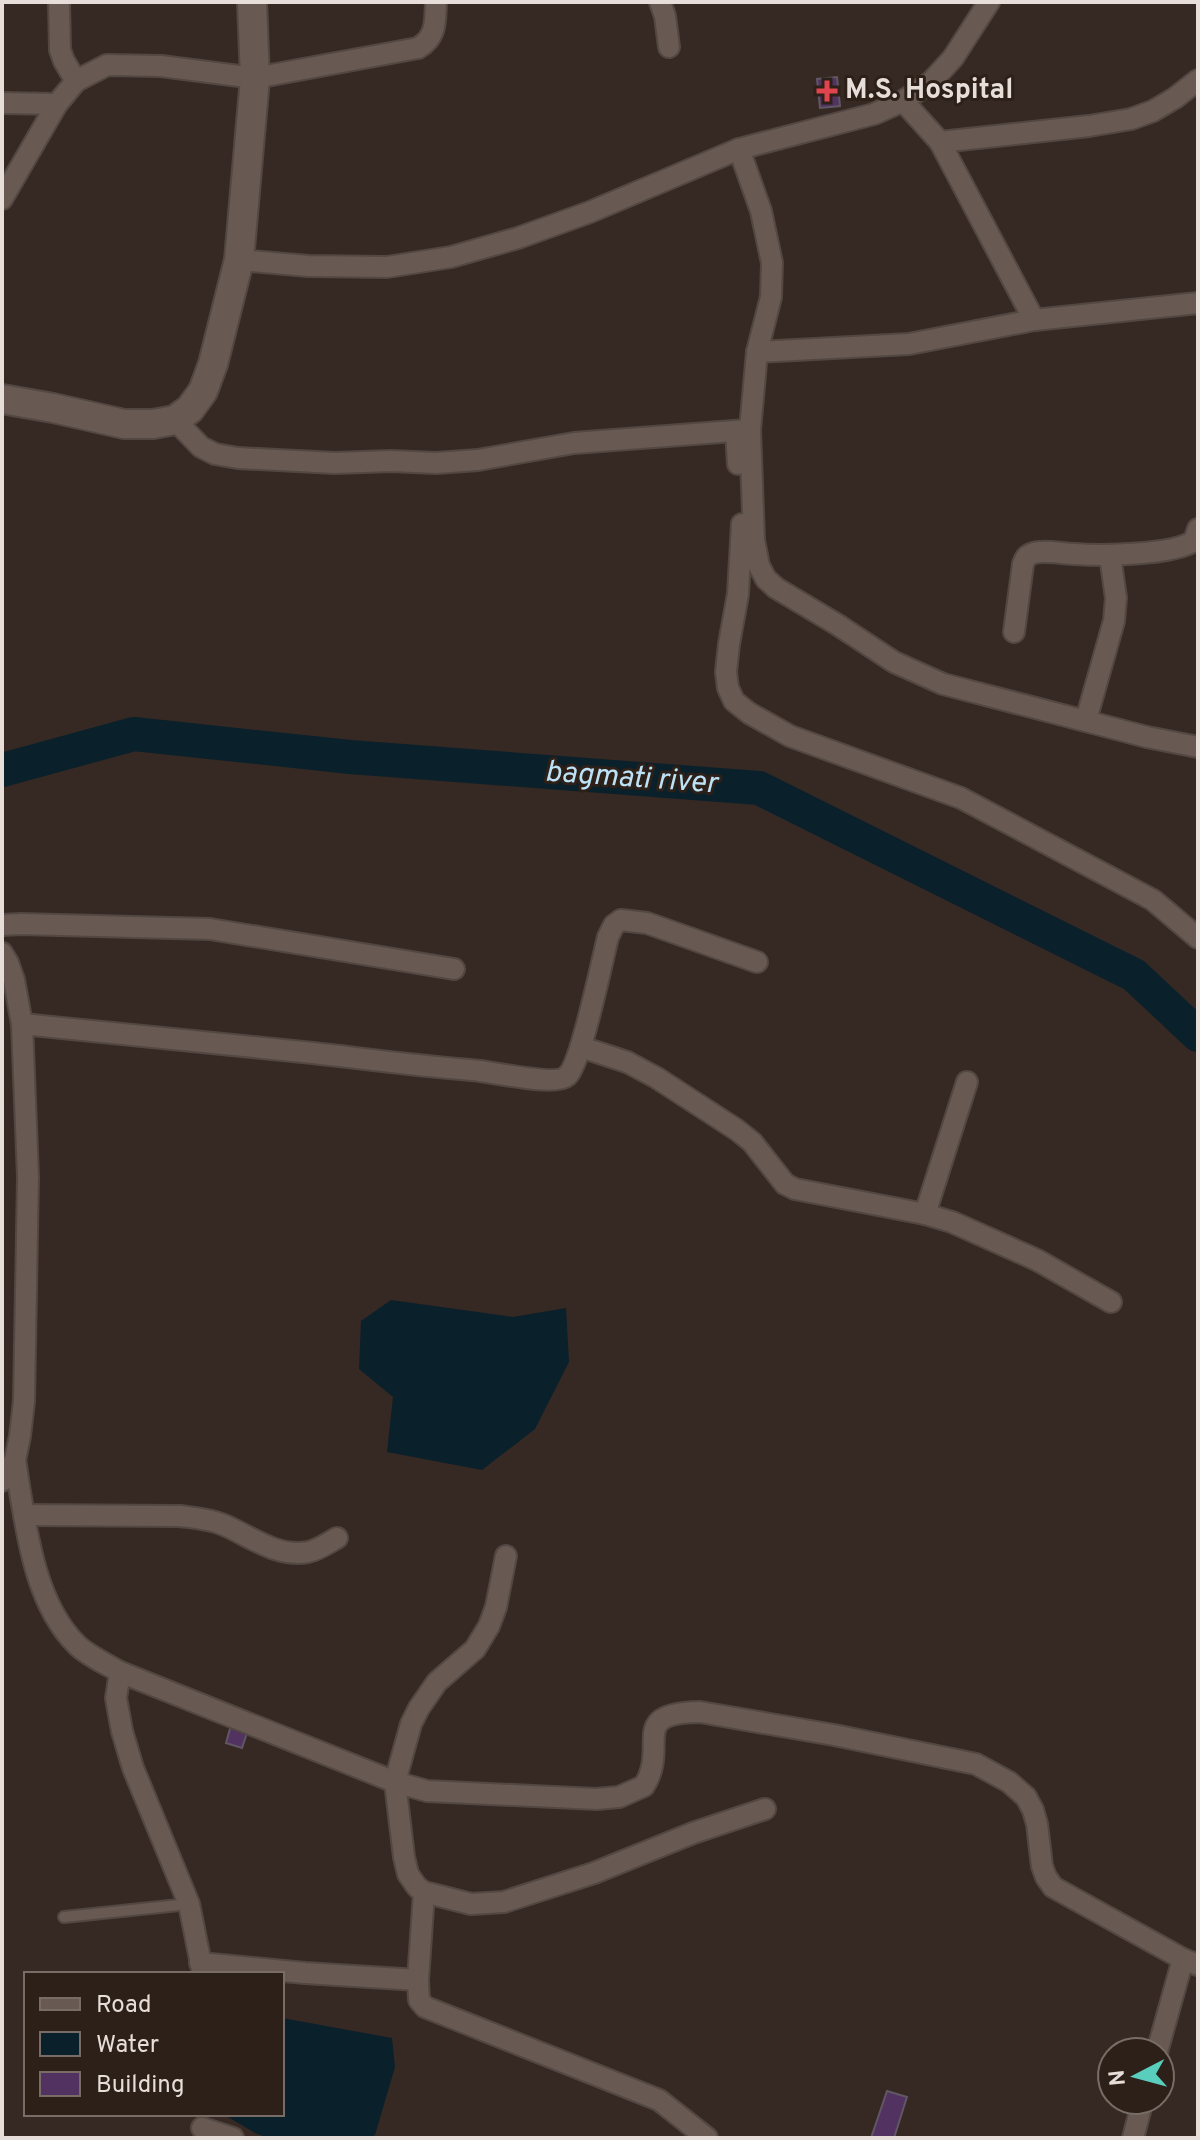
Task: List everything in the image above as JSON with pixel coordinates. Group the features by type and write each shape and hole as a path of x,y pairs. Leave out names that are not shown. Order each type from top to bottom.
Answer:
{"street":[{"path":"59,2 60,50 76,81"},
{"path":"2,399 124,424 153,424 175,420 190,409 203,391 213,364 239,260 255,78 252,2"},
{"path":"2,199 57,104 76,81 92,71 107,65 131,64 255,78 418,48 432,37 436,2"},
{"path":"660,2 669,47"},
{"path":"239,260 387,267 451,257 518,238 590,212 739,149 874,114 903,101 931,82 953,58 984,3"},
{"path":"940,142 1131,119 1153,111 1198,80"},
{"path":"903,101 940,142 1034,320"},
{"path":"2,103 57,104"},
{"path":"739,149 761,211 772,263 771,297 743,430 741,559 726,672 734,701 790,736 961,798 1153,900 1198,938"},
{"path":"757,352 909,344 1034,320 1198,303"},
{"path":"175,420 201,447 215,454 335,463 464,461 574,443 743,430"},
{"path":"743,430 759,566 766,579 776,588 894,662 943,684 1147,737 1198,747"},
{"path":"1014,632 1023,564 1031,554 1110,556 1189,544 1194,541 1198,529"},
{"path":"1086,720 1114,621 1116,598 1110,556"},
{"path":"22,1024 488,1071 552,1081 569,1075 581,1047 608,937 614,925 621,920 647,923 757,962"},
{"path":"2,925 210,929 454,969"},
{"path":"2,953 14,980 22,1024 28,1177 24,1401 2,1481"},
{"path":"581,1047 627,1062 737,1130 752,1142 785,1184 795,1189 952,1222 1037,1260 1111,1302"},
{"path":"925,1214 967,1082"},
{"path":"11,1448 38,1576 54,1616 79,1647 120,1672 395,1782 427,1791 596,1799 619,1797 644,1786 651,1769 656,1725 661,1718 679,1712 700,1712 819,1732 976,1764 1009,1782 1026,1797 1037,1824 1042,1866 1053,1887 1190,1962 1163,2036"},
{"path":"24,1515 180,1516 221,1523 286,1552 311,1552 337,1538"},
{"path":"506,1556 489,1626 475,1649 437,1682 419,1708 411,1724 395,1782 404,1857 408,1874 417,1887 424,1892 471,1904 504,1902 594,1873 693,1833 765,1809"},
{"path":"120,1672 116,1698 122,1731 133,1768 189,1904 201,1968 418,1980"},
{"path":"424,1892 418,1980 419,2000 425,2007 659,2100 707,2138"},
{"path":"1133,2138 1139,2116"},
{"path":"202,2127 233,2138"}],"lane":[{"path":"64,1917 189,1904"}],"water":[{"path":"391,1300 513,1317 566,1308 569,1362 535,1429 482,1470 387,1452 393,1397 359,1369 361,1321"},
{"path":"284,2018 392,2038 395,2067 375,2135 369,2138 270,2138 226,2116 284,2116"}],"building":[{"path":"837,77 840,106 820,108 817,79"},
{"path":"231,1725 248,1730 242,1748 226,1743"},
{"path":"887,2091 907,2097 894,2138 871,2138"}],"waterway":[{"name":"bagmati river","path":"2,770 134,734 350,757 759,788 1134,975 1198,1035"}],"place":[{"name":"M.S. Hospital","path":"827,91"}]}
